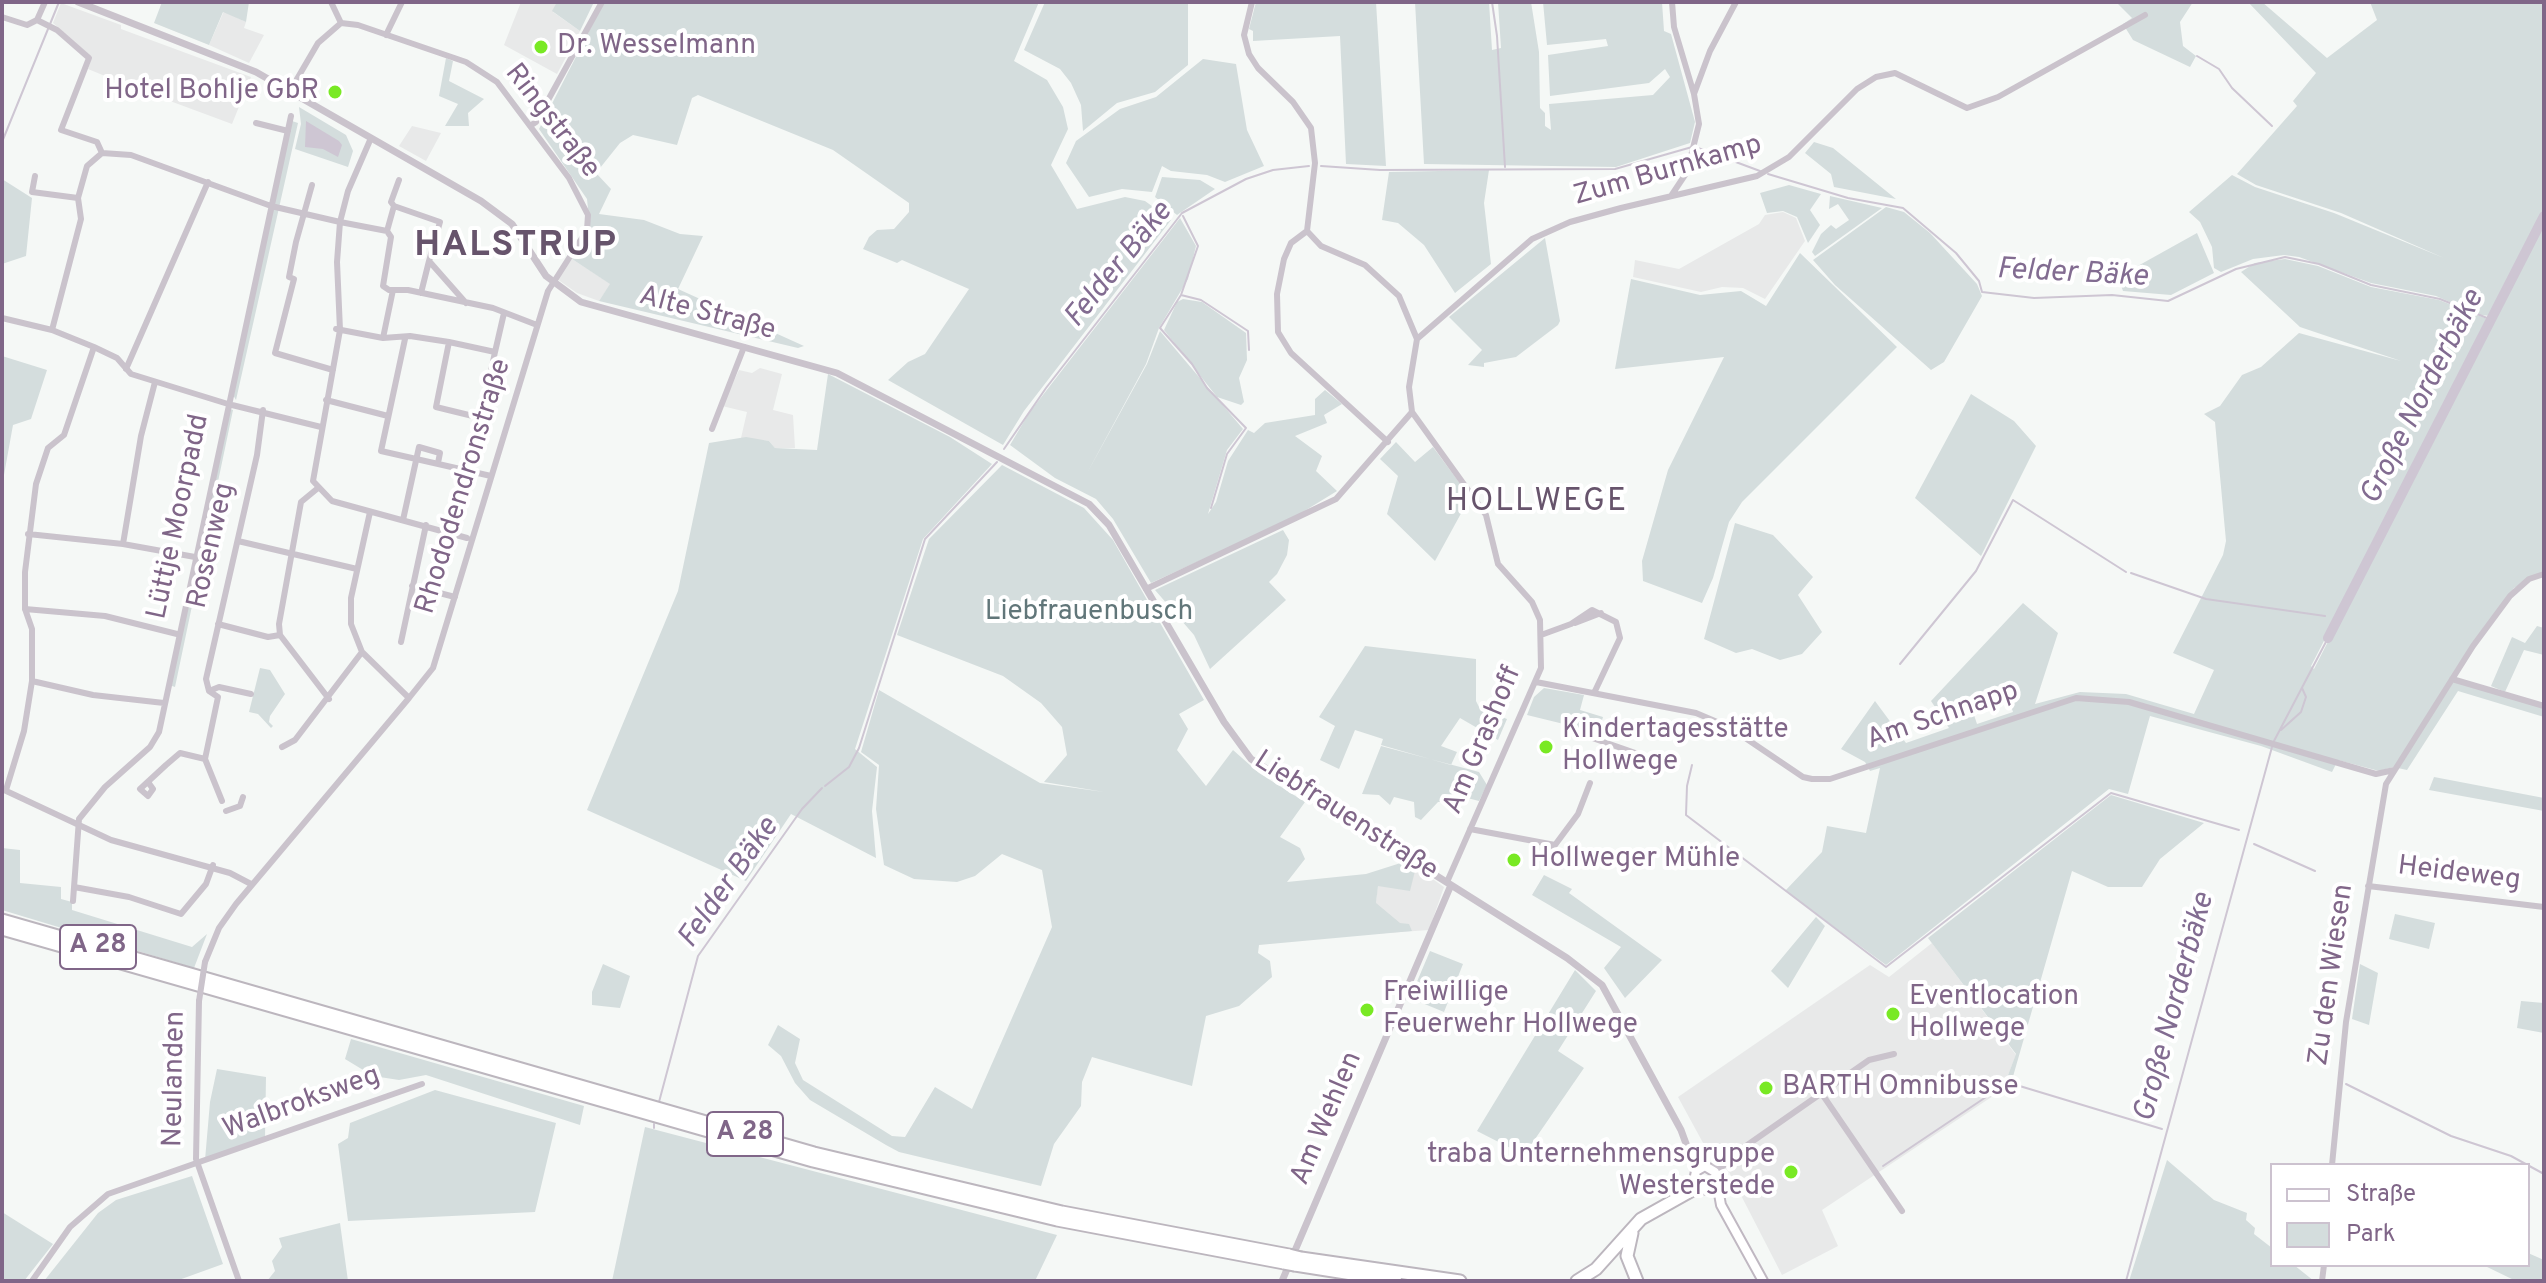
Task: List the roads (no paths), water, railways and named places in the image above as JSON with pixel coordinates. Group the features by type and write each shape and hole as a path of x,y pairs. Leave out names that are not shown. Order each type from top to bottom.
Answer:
{"highway":[{"name":"A 28","path":"2,920 814,1153 1076,1215 1396,1281"},
{"name":"A 28","path":"2,929 813,1161 1057,1220 1292,1260 1460,1281"},
{"path":"1577,1281 1596,1269 1641,1219 1705,1178"},
{"path":"1637,1281 1627,1256 1629,1241 1641,1219"}],"main road":[{"name":"Liebfrauenstraße","path":"1705,1178 1763,1281"}],"street":[{"path":"41,21 45,2"},
{"name":"Alte Straße","path":"78,2 243,67 371,138 507,219 551,282 591,306 837,373 976,444"},
{"path":"291,92 318,43 341,23 331,2"},
{"path":"386,35 402,2"},
{"path":"530,126 536,122 602,2"},
{"path":"1146,589 1336,499 1412,412 1409,387 1417,339 1392,285 1365,265 1314,241 1307,231 1315,163 1311,128 1293,102 1264,76 1249,54 1244,35 1252,2"},
{"path":"1671,196 1684,179 1699,124 1694,94 1674,27 1672,2"},
{"path":"1694,94 1710,51 1736,2"},
{"name":"Zum Burnkamp","path":"1417,339 1532,239 1570,222 1757,176 1789,157 1857,89 1876,77 1895,73 1967,108 1998,97 2145,15"},
{"path":"2,17 27,25 41,21 89,58 58,128 97,142 102,153"},
{"name":"Ringstraße","path":"341,23 466,62 490,76 583,198 588,215 581,239 551,282"},
{"name":"Lüttje Moorpadd","path":"77,822 105,787 156,740 291,116"},
{"path":"256,123 288,131"},
{"path":"371,138 348,191 340,222 338,330 312,473 318,488 332,501 467,538"},
{"path":"52,330 81,219 78,198 87,166 102,153 131,155 271,206 387,231 391,237 383,286 466,303 537,325"},
{"path":"35,176 32,192 78,198"},
{"path":"1684,179 1686,186 1693,190"},
{"path":"399,180 391,202 394,206 440,222 421,293"},
{"path":"126,369 208,182"},
{"path":"312,185 289,277 294,279 275,353 333,370"},
{"path":"387,231 394,206"},
{"path":"1307,231 1291,243 1284,259 1277,294 1278,332 1291,353 1388,442"},
{"path":"429,261 466,303"},
{"name":"Rhododendronstraße","path":"251,884 433,668 551,282"},
{"path":"383,338 393,290"},
{"path":"449,342 436,407 481,418 504,313"},
{"path":"2,318 52,330 94,347 117,358 126,369 155,382 321,427"},
{"path":"338,330 383,338 405,339 410,336 495,352"},
{"path":"405,339 381,451 491,476"},
{"path":"94,347 64,435 45,454 36,484 28,534 25,609 32,629 32,681 24,731 4,789 111,840 212,867 251,884"},
{"path":"712,429 744,347"},
{"path":"123,544 141,436 155,382"},
{"path":"324,400 388,416"},
{"name":"Rosenweg","path":"205,759 218,697 209,691 206,679 260,443 263,410"},
{"name":"Am Grashoff","path":"1412,412 1486,515 1496,559 1536,608 1541,635 1541,668 1536,682 1470,829 1449,884"},
{"path":"1408,420 1417,421"},
{"name":"Liebfrauenstraße","path":"976,444 1089,504 1109,525 1224,722 1251,759 1567,958 1602,985 1705,1178"},
{"path":"403,520 419,447 440,453 438,463"},
{"path":"318,488 301,502 290,554 292,562 280,635 329,699"},
{"path":"370,512 349,617 362,652 409,698"},
{"path":"401,642 426,525"},
{"path":"28,534 123,544 195,557"},
{"path":"238,541 357,569"},
{"path":"2383,792 2452,679 2510,596 2529,579 2544,574"},
{"path":"415,576 422,580 421,588"},
{"path":"412,586 455,597"},
{"path":"25,609 105,616 177,634"},
{"path":"1541,635 1571,624 1586,611 1602,613 1616,622 1620,638 1595,691"},
{"path":"218,624 268,637 280,635"},
{"path":"282,747 295,740 362,652"},
{"path":"2452,679 2544,706"},
{"path":"32,681 104,697 164,703"},
{"name":"Am Schnapp","path":"1536,682 1595,691 1707,718 1729,727 1803,777 1820,780 2076,698 2129,702 2376,774 2394,770"},
{"path":"209,691 219,687 251,694"},
{"path":"1578,733 1644,756"},
{"path":"148,782 180,753 205,759 222,801"},
{"path":"2376,774 2383,792"},
{"path":"1548,856 1578,814 1590,783"},
{"name":"Zu den Wiesen","path":"2332,1163 2346,1022 2383,792"},
{"path":"226,811 240,806 243,797"},
{"path":"73,901 77,822"},
{"path":"1470,829 1555,845"},
{"path":"74,887 129,897 181,914 206,884 212,867"},
{"name":"Neulanden","path":"239,1281 197,1165 199,1001 205,962 219,928 251,884"},
{"name":"Am Wehlen","path":"1282,1281 1449,884"},
{"name":"Heideweg","path":"2368,886 2544,907"},
{"path":"1705,1178 1869,1060 1894,1054"},
{"name":"Walbroksweg","path":"32,1281 70,1227 91,1205 108,1194 422,1084"},
{"path":"1822,1094 1902,1211"}],"waterway":[{"path":"2,142 59,2"},
{"path":"1492,2 1505,167"},
{"path":"2197,56 2219,69 2232,88 2272,126"},
{"name":"Felder Bäke","path":"1321,166 1380,170 1615,169 1692,147"},
{"name":"Felder Bäke","path":"1698,148 1760,171"},
{"name":"Felder Bäke","path":"1004,449 1046,388 1182,213 1246,179 1273,170 1309,166"},
{"name":"Felder Bäke","path":"1768,174 1848,198 1903,208 1956,253 1979,281 1982,292 2034,298 2112,295 2168,301 2236,269 2285,257 2319,264 2371,285 2440,299 2492,320"},
{"path":"1183,216 1198,246 1181,295 1201,300 1248,331 1249,350"},
{"name":"Große Norderbäke","path":"2328,638 2544,216"},
{"path":"1181,295 1160,328 1192,364 1207,388 1246,428 1227,454 1211,508"},
{"name":"Felder Bäke","path":"825,786 849,767 859,748 925,539 997,462"},
{"path":"1900,664 1976,571 2013,500 2126,572"},
{"path":"2131,573 2206,599 2325,616"},
{"name":"Große Norderbäke","path":"2274,741 2328,638"},
{"name":"Große Norderbäke","path":"2281,730 2301,712 2306,697 2302,688"},
{"name":"Große Norderbäke","path":"2126,1281 2272,747"},
{"path":"1692,765 1687,786 1686,815 1886,967 2111,793 2239,830"},
{"name":"Felder Bäke","path":"659,1102 698,956 802,809 822,788"},
{"path":"2254,844 2315,871"},
{"path":"1883,1166 2004,1085 2013,1084 2162,1129"},
{"path":"2346,1084 2451,1136 2524,1163"},
{"path":"2530,1166 2544,1174"}],"place":[{"name":"Dr. Wesselmann","path":"541,47"},
{"name":"Hotel Bohlje GbR","path":"335,92"},
{"name":"Kindertagesstätte Hollwege","path":"1546,747"},
{"name":"Hollweger Mühle","path":"1514,860"},
{"name":"Freiwillige Feuerwehr Hollwege","path":"1367,1010"},
{"name":"Eventlocation Hollwege","path":"1893,1014"},
{"name":"BARTH Omnibusse","path":"1766,1088"},
{"name":"traba Unternehmensgruppe Westerstede","path":"1791,1172"}],"district":[{"name":"HALSTRUP","path":"516,248"},
{"name":"HOLLWEGE","path":"1537,504"}],"park label":[{"name":"Liebfrauenbusch","path":"1089,613"}]}
